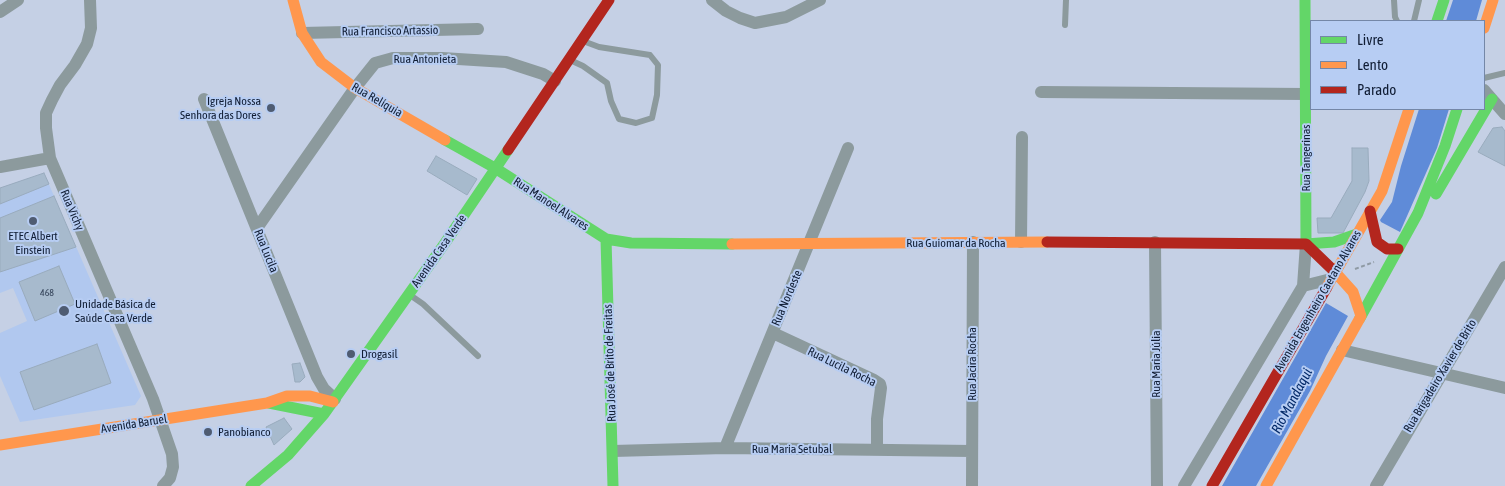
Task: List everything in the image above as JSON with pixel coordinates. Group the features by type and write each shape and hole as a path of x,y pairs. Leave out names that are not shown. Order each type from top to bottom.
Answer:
{"street":[{"path":"0,12 18,0"},
{"name":"Rua Vichy","path":"90,0 91,28 87,44 75,65 60,85 46,113 50,158 160,419 172,454 173,467 170,478 163,486"},
{"name":"Rua Relíquia","path":"293,0 302,32 321,62 354,88 496,168"},
{"name":"Avenida Casa Verde","path":"251,486 288,455 324,414 496,168 609,0"},
{"path":"712,0 726,11 755,23 786,17 814,2"},
{"name":"Rua Tangerinas","path":"1184,486 1303,286 1306,244 1305,0"},
{"path":"1437,20 1444,0"},
{"path":"1485,25 1493,0"},
{"name":"Rua Francisco Artassio","path":"302,32 478,29"},
{"name":"Rua Antonieta","path":"257,228 354,88 375,63 393,58 442,58 506,62 543,74 555,81"},
{"path":"1041,92 1305,94"},
{"path":"1488,95 1505,114"},
{"name":"Rua Lucila","path":"204,99 317,377 324,389 334,400"},
{"name":"Avenida Engenheiro Caetano Alvares","path":"1212,486 1382,191 1410,110"},
{"path":"1266,486 1418,213 1445,146 1457,110"},
{"path":"1418,213 1432,200 1480,110"},
{"path":"1021,242 1022,137"},
{"name":"Rua Nordeste","path":"726,448 848,148"},
{"path":"0,167 50,158"},
{"name":"Rua Manoel Alvares","path":"496,168 606,240"},
{"path":"1370,211 1377,242 1387,249 1398,249"},
{"name":"Rua Guiomar da Rocha","path":"606,240 640,243 1155,242 1306,244 1334,242 1357,234"},
{"name":"Rua José de Brito de Freitas","path":"606,240 613,486"},
{"name":"Rua Jacira Rocha","path":"972,486 974,242"},
{"name":"Rua Maria Júlia","path":"1155,242 1157,486"},
{"path":"1306,244 1333,275 1353,292 1361,316"},
{"name":"Rua Brigadeiro Xavier de Brito","path":"1376,486 1505,267"},
{"path":"1303,286 1333,275"},
{"name":"Rua Lucila Rocha","path":"773,333 880,384 877,450"},
{"path":"1342,350 1505,388"},
{"name":"Avenida Baruel","path":"0,445 267,403 282,397 296,395 334,400"},
{"name":"Avenida Baruel","path":"267,403 324,414"},
{"name":"Rua Maria Setubal","path":"612,451 726,448 972,451"}],"lane":[{"path":"1065,25 1066,0"},
{"path":"1394,0 1396,20"},
{"path":"1414,20 1419,0"},
{"path":"569,60 583,66 607,83 611,101 619,119 636,123 652,118 657,95 658,65 650,55 599,47 582,41"},
{"path":"1485,78 1505,73"},
{"path":"409,294 423,304 478,356"}],"path":[{"path":"1351,271 1375,263"}],"shaded area":[{"path":"44,173 141,396 135,405 20,422 0,376 0,333 27,321 13,288 0,293 0,188"}],"water":[{"path":"1453,0 1482,0 1476,20 1446,20"},
{"path":"1419,110 1449,110 1437,148 1400,232 1380,220 1392,202"},
{"name":"Rio Mandaqui","path":"1326,303 1348,316 1326,356 1310,391 1256,486 1222,486"}],"building":[{"path":"1502,127 1505,131 1505,166 1478,152 1493,128"},
{"path":"1352,148 1368,148 1369,181 1365,192 1343,233 1318,233 1317,218 1331,218 1352,181"},
{"path":"436,156 477,179 467,195 427,171"},
{"path":"44,173 49,184 0,204 0,188"},
{"name":"ETEC Albert Einstein","path":"54,196 76,247 0,272 0,218"},
{"path":"59,266 75,304 35,321 19,282"},
{"path":"97,344 111,383 34,410 20,372"},
{"path":"300,363 305,377 300,382 295,382 292,364"},
{"path":"284,418 292,429 274,445 266,427"}],"traffic: fast":[{"path":"1305,0 1306,244 1334,242 1357,234"},
{"path":"1437,20 1444,0"},
{"path":"1436,194 1492,99"},
{"path":"1360,318 1418,213 1445,146 1457,110"},
{"path":"445,140 495,168 606,239 631,243 732,244"},
{"path":"251,486 288,455 324,414 508,150"},
{"path":"606,239 613,486"},
{"path":"269,403 324,414"}],"traffic: slow":[{"path":"293,0 302,33 321,62 355,88 445,140"},
{"path":"1485,25 1493,0"},
{"path":"1327,287 1382,191 1409,110"},
{"path":"732,244 1047,242"},
{"path":"1335,272 1353,292 1361,316"},
{"path":"1266,486 1360,318"},
{"path":"0,445 267,403 287,396 310,396 333,402"}],"traffic: jam":[{"path":"508,150 609,0"},
{"path":"1370,211 1377,242 1387,249 1398,249"},
{"path":"1047,242 1306,244 1335,272"},
{"path":"1212,486 1327,287"}],"place":[{"name":"Igreja Nossa Senhora das Dores","path":"271,108"},
{"name":"ETEC Albert Einstein","path":"33,221"},
{"name":"Unidade Básica de Saúde Casa Verde","path":"64,311"},
{"name":"Drogasil","path":"351,354"},
{"name":"Panobianco","path":"208,432"}]}
